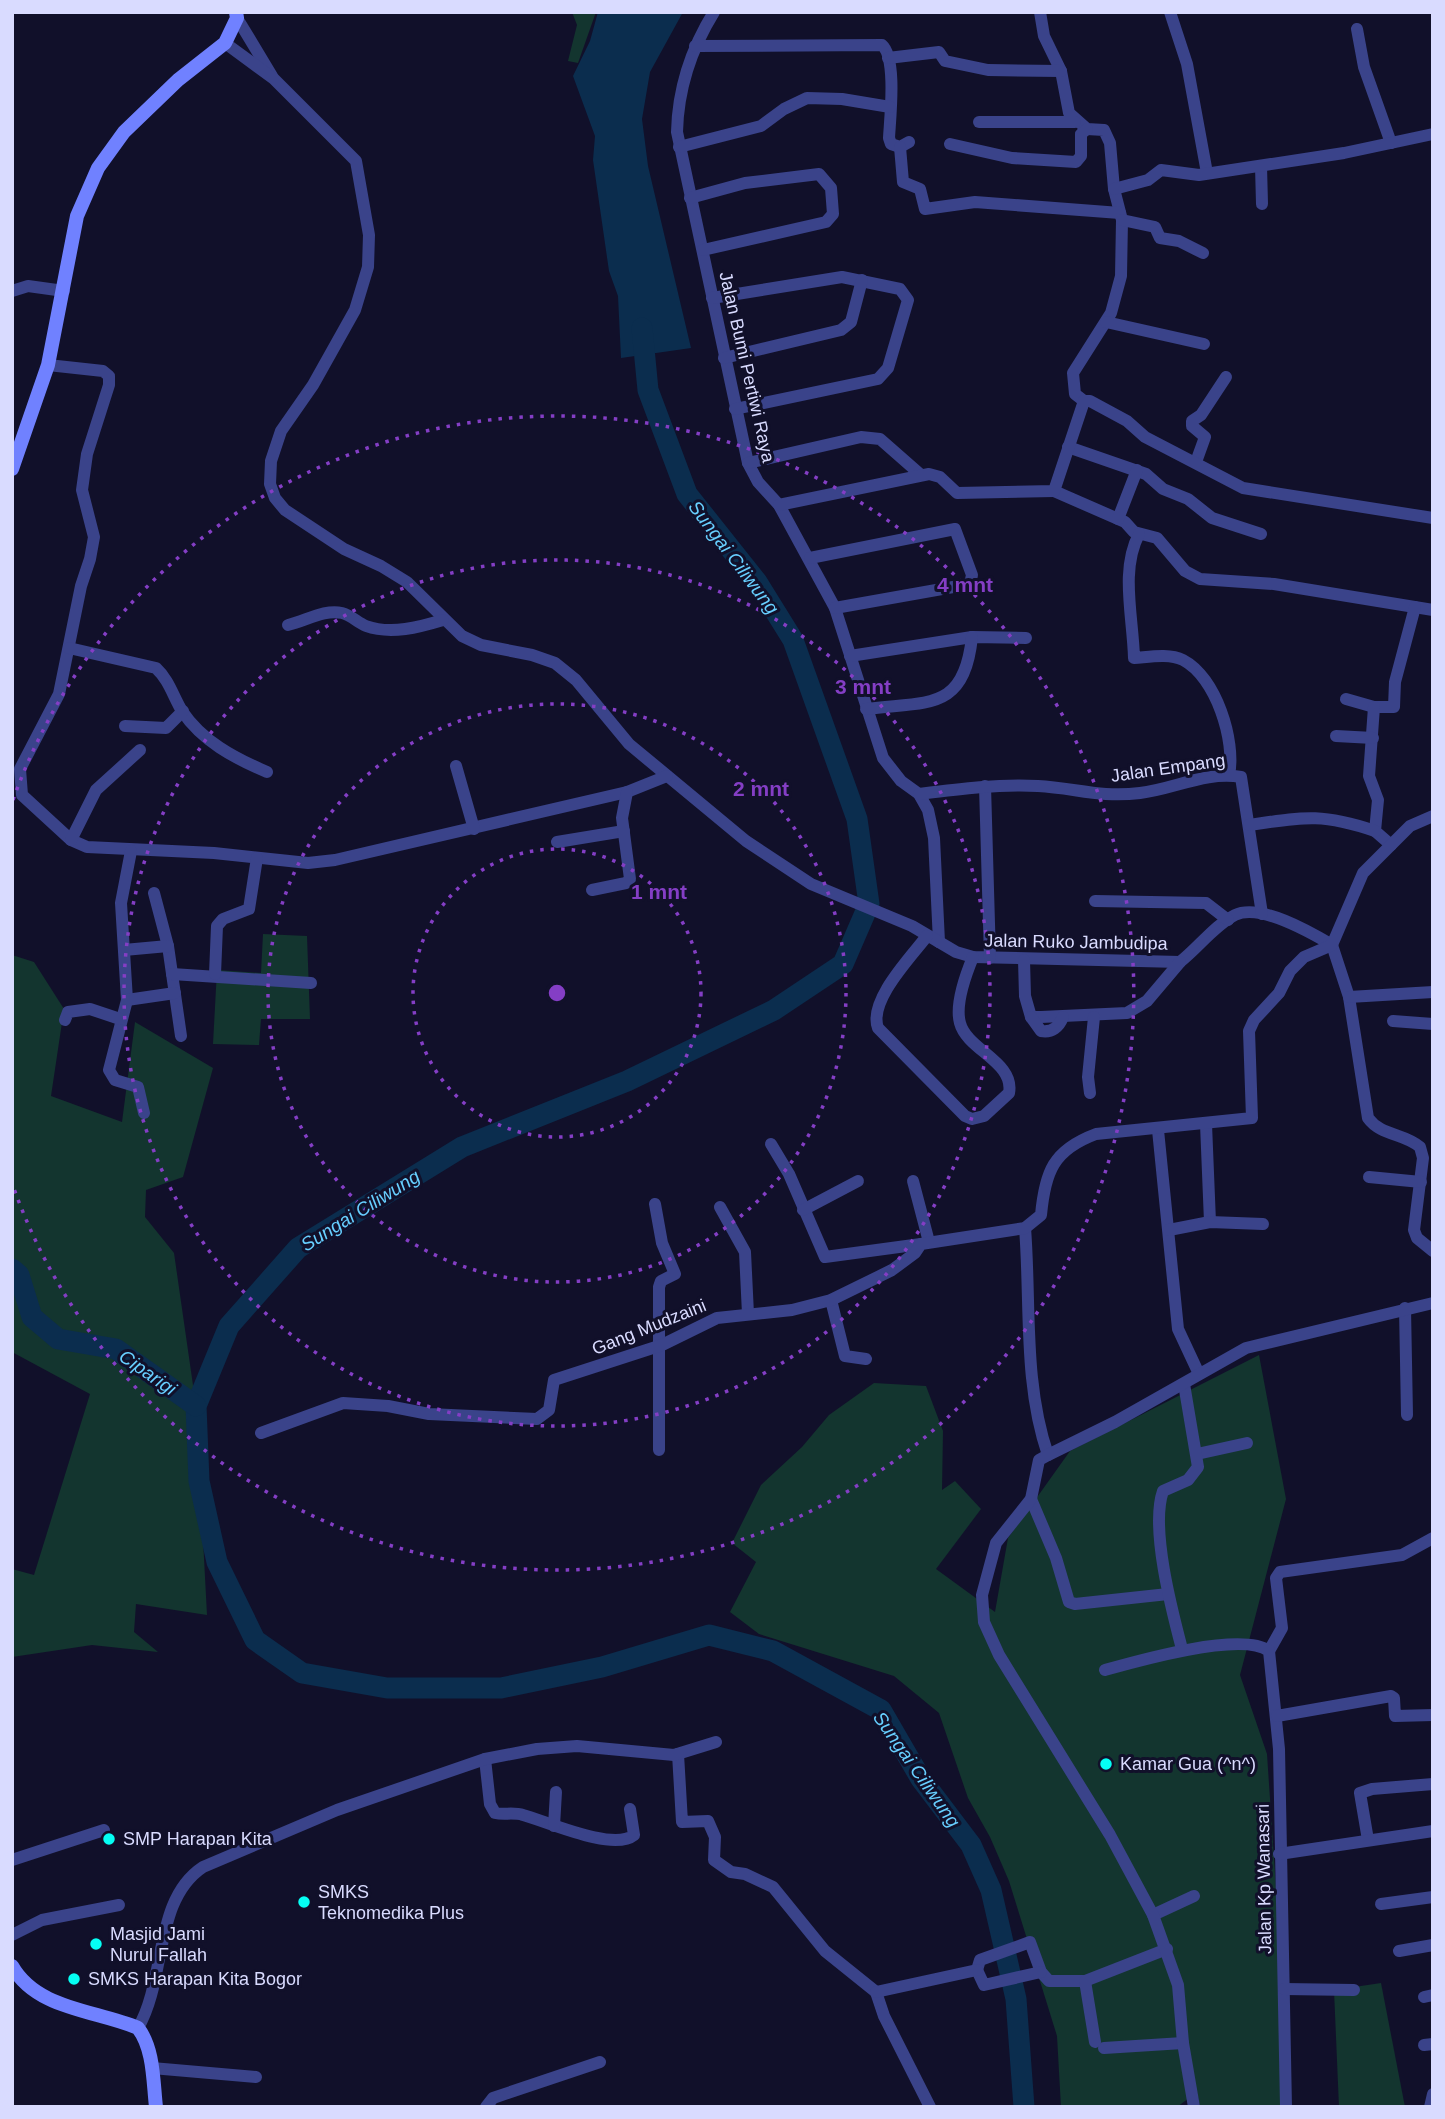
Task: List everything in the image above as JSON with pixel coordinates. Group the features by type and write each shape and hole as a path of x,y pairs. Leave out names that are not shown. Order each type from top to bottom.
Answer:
{"main road":[{"path":"12,469 48,365 77,216 98,169 124,132 178,80 225,43 237,15"},
{"path":"15,1974 35,1992 53,2002 138,2028 145,2036 156,2107"}],"street":[{"name":"Jalan Bumi Pertiwi Raya","path":"714,12 695,46 679,100 679,147 735,409 748,463 758,482 779,505 835,608 883,758 893,772 919,794 928,810 933,838 933,939"},
{"path":"950,144 1012,159 1076,162 1081,156 1081,125 1065,105 1061,71 1044,36 1040,12"},
{"path":"1170,12 1187,64 1207,173"},
{"path":"237,15 274,79"},
{"path":"1357,29 1364,67 1391,143"},
{"path":"225,43 274,79"},
{"path":"695,46 874,44 886,48 889,138 891,144 905,145 903,182 920,189 925,208 975,202 1121,217 1155,227 1160,238 1179,241 1203,253"},
{"path":"888,58 939,52 945,61 978,69 1061,71"},
{"name":"Jalan Ruko Jambudipa","path":"274,79 356,161 369,235 368,267 355,310 313,385 281,431 271,461 269,473 273,491 285,510 344,550 381,566 407,582 462,636 481,645 532,655 555,663 576,680 629,744 746,841 784,867 852,903 912,926 972,957 1180,962 1228,920"},
{"path":"679,147 761,126 784,109 807,98 842,99 890,107"},
{"path":"979,122 1081,125 1104,130 1107,136 1114,189 1121,217 1119,288 1106,322 1073,373 1075,394 1084,401 1096,402 1127,421 1145,437 1243,488 1433,518"},
{"path":"1114,189 1136,185 1161,170 1207,173 1261,166 1433,134"},
{"path":"1261,166 1262,204"},
{"path":"690,198 745,183 819,174 831,188 833,214 826,222 703,250"},
{"path":"712,298 842,277 900,289 908,300 884,375 878,379 735,409"},
{"path":"724,358 841,330 851,322 862,280"},
{"path":"12,292 28,285 64,291"},
{"path":"1106,322 1204,344"},
{"path":"48,365 103,371 109,376 109,386 87,454 83,478 84,506 94,537 77,600 59,694 20,769 22,794 71,840 87,847 131,851 214,853 323,862 627,792 667,776"},
{"path":"1196,462 1205,437 1192,426 1192,421 1201,415 1226,377"},
{"path":"1054,491 1084,401"},
{"path":"748,463 861,437 880,439 921,475"},
{"path":"1068,447 1137,470 1163,489 1188,499 1212,518 1261,534"},
{"path":"1118,519 1137,470"},
{"path":"779,505 921,475 940,477 957,493 1054,491 1118,519 1139,534 1157,538 1185,571 1200,579 1274,584 1433,610"},
{"path":"810,558 955,529 972,575 970,584 835,608"},
{"path":"1139,534 1127,568 1132,593 1134,658 1170,656 1184,660 1205,682 1226,723 1233,756 1229,775"},
{"path":"1346,699 1374,707 1395,708 1395,682 1415,607"},
{"path":"288,625 331,613 344,614 366,626 383,629 418,627 443,620"},
{"path":"850,656 972,638 1026,638"},
{"path":"866,709 948,696 962,680 972,638"},
{"path":"69,648 156,668 164,675 183,711 203,736 237,758 267,772"},
{"path":"1374,707 1369,776 1378,800 1375,831"},
{"path":"125,726 166,728 183,711"},
{"path":"1336,736 1373,738"},
{"path":"71,840 96,790 140,750"},
{"path":"456,766 474,829"},
{"name":"Jalan Empang","path":"919,794 985,786 1040,786 1092,795 1142,793 1229,775 1241,777 1262,914"},
{"path":"985,786 990,958"},
{"path":"592,890 626,883 630,879 622,817 627,792"},
{"path":"1433,816 1410,826 1363,873 1332,945 1349,997 1368,1118 1374,1127 1406,1137 1420,1147 1423,1158 1414,1230 1417,1238 1433,1251"},
{"path":"1249,825 1305,817 1325,818 1375,831 1391,845"},
{"path":"557,842 624,831"},
{"path":"131,851 121,903 127,1000 110,1062 111,1077 138,1087 144,1113"},
{"path":"215,974 217,926 223,919 249,909 257,858"},
{"path":"154,893 168,946 181,1036"},
{"path":"1095,901 1206,903 1228,920 1238,914 1262,914 1298,926 1332,945"},
{"path":"933,939 893,982 876,1009 874,1018 878,1028 965,1116 972,1119 984,1115 1010,1093 1011,1088 1006,1074 960,1023 959,1011 972,957"},
{"path":"771,1144 789,1174 825,1257 1025,1228 1041,1215 1045,1177 1073,1144 1096,1134 1158,1130 1252,1117 1250,1026 1279,993 1290,971 1304,957 1332,945"},
{"path":"124,950 168,946"},
{"path":"1024,960 1025,996 1031,1017 1114,1016 1137,1009 1180,962"},
{"path":"172,974 215,974 311,984"},
{"path":"1349,997 1433,992"},
{"path":"127,1000 175,993"},
{"path":"65,1020 68,1012 82,1008 120,1019"},
{"path":"1090,1093 1088,1077 1094,1017"},
{"path":"1393,1021 1433,1024"},
{"path":"1206,1124 1210,1222"},
{"path":"1158,1130 1178,1329 1199,1374"},
{"path":"1369,1177 1421,1182"},
{"path":"803,1210 858,1181"},
{"path":"913,1181 925,1243"},
{"path":"654,1204 662,1243 675,1274 660,1283 662,1345 659,1450"},
{"path":"720,1207 745,1252 748,1314"},
{"path":"1169,1230 1210,1222 1263,1224"},
{"path":"1025,1228 1029,1346 1041,1433 1048,1455"},
{"name":"Gang Mudzaini","path":"261,1433 343,1403 388,1406 429,1414 537,1419 549,1410 554,1380 662,1345 717,1318 792,1310 831,1300 899,1265 925,1243"},
{"path":"831,1300 845,1356 866,1359"},
{"path":"1194,2107 1183,2043 1178,1985 1153,1915 1110,1835 999,1655 984,1622 982,1595 996,1543 1031,1499 1039,1460 1048,1455 1261,1343 1433,1303"},
{"path":"1405,1308 1408,1415"},
{"path":"1182,1649 1168,1594 1160,1500 1169,1486 1195,1475 1197,1454 1184,1384"},
{"path":"1197,1454 1247,1443"},
{"path":"1031,1499 1059,1566 1069,1602 1075,1604 1168,1594"},
{"path":"1105,1670 1182,1649 1254,1645 1269,1651 1282,1628 1276,1577 1280,1572 1402,1555 1433,1538"},
{"name":"Jalan Kp Wanasari","path":"1269,1651 1277,1716 1280,1791 1279,1854 1286,2107"},
{"path":"1277,1716 1391,1696 1394,1698 1395,1716 1433,1715"},
{"path":"138,2028 153,1996 167,1921 187,1877 202,1867 337,1810 485,1759 559,1747 649,1755 678,1754 716,1742"},
{"path":"678,1754 682,1822 708,1821 715,1837 714,1860 731,1872 745,1874 773,1887 825,1951 876,1992 884,2015 930,2107"},
{"path":"485,1759 493,1812 521,1814 540,1823 593,1838 628,1839 634,1835 630,1809"},
{"path":"1368,1840 1360,1793 1372,1789 1433,1784"},
{"path":"554,1826 556,1792"},
{"path":"12,1860 104,1830"},
{"path":"1279,1854 1433,1831"},
{"path":"1153,1915 1194,1896"},
{"path":"1381,1904 1433,1898"},
{"path":"12,1935 42,1920 119,1905"},
{"path":"876,1992 979,1965 1030,1942 1041,1972 1049,1980 1085,1981 1167,1949"},
{"path":"1399,1951 1433,1945"},
{"path":"979,1965 984,1984 1041,1972"},
{"path":"1085,1981 1100,2045 1183,2043"},
{"path":"1284,1989 1354,1990"},
{"path":"486,2107 493,2098 600,2062"},
{"path":"152,2068 256,2077"},
{"path":"1430,2107 1433,2094"}],"green space":[{"path":"572,12 596,12 578,63 568,61 577,25"},
{"path":"263,934 307,936 310,1019 261,1019 259,1045 213,1044 217,970 261,973"},
{"path":"12,955 34,962 64,1009 51,1096 122,1122 135,1022 213,1068 183,1177 146,1190 145,1217 174,1253 196,1406 207,1615 136,1604 134,1632 158,1652 92,1645 12,1657 12,1569 34,1575 90,1394 12,1352"},
{"path":"1259,1355 1286,1499 1240,1675 1267,1754 1279,1933 1283,2107 1200,2107 1197,2092 1177,2107 1061,2107 1057,2036 1009,1881 990,1837 968,1798 939,1713 894,1676 759,1634 730,1612 756,1562 732,1543 761,1485 802,1447 829,1415 874,1383 926,1386 943,1431 942,1490 955,1481 981,1509 936,1569 995,1612 1008,1538 1070,1451"},
{"path":"1381,1983 1405,2107 1339,2107 1334,1990"}],"water":[{"path":"598,12 683,12 650,72 642,119 648,166 691,348 621,358 618,296 609,271 593,160 595,136 573,76 590,41"}],"waterway":[{"name":"Sungai Ciliwung","path":"642,328 648,390 687,494 757,582 793,640 857,819 869,904 843,964 774,1010 627,1081 462,1147 298,1248 229,1326 196,1406 199,1481 217,1562 255,1640 302,1673 387,1688 501,1688 602,1667 709,1635 773,1651 881,1710 921,1779 971,1845 991,1890 1016,1999 1024,2107"},
{"name":"Ciparigi","path":"12,1269 19,1275 32,1317 58,1339 116,1349 196,1406"}],"place":[{"name":"Kamar Gua (^n^)","path":"1106,1764"},
{"name":"SMP Harapan Kita","path":"109,1839"},
{"name":"SMKS Teknomedika Plus","path":"304,1902"},
{"name":"Masjid Jami Nurul Fallah","path":"96,1944"},
{"name":"SMKS Harapan Kita Bogor","path":"74,1979"}]}
